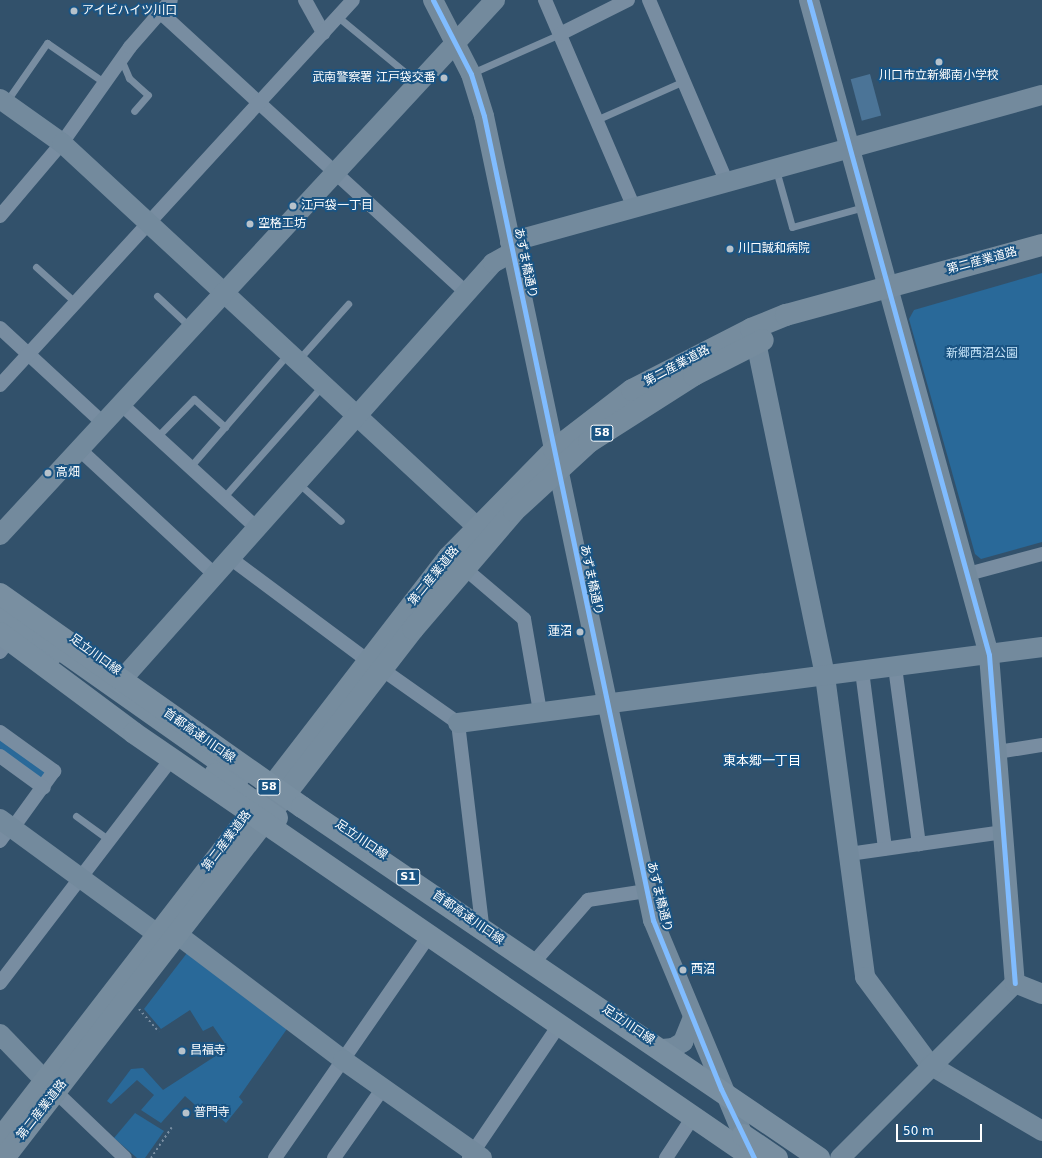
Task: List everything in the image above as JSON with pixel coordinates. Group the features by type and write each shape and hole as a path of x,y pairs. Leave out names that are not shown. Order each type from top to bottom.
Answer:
{"highway":[{"name":"首都高速川口線","path":"0,594 295,803 819,1158"},
{"path":"0,606 142,715"},
{"path":"0,617 777,1158"},
{"path":"2,642 753,1158"},
{"path":"494,960 800,1158"}],"main road":[{"name":"第二産業道路","path":"375,665 463,567 555,459 640,407 756,342 890,291 1042,245"},
{"name":"第二産業道路","path":"4,1158 51,1086 157,934 267,803 375,665 476,526 555,459 632,390 721,342 786,315 1042,258"},
{"name":"第二産業道路","path":"0,1139 51,1086 178,936 267,803"}],"street":[{"path":"0,216 62,143 121,59 171,0"},
{"path":"305,0 323,33"},
{"path":"0,385 149,224 257,103 354,0"},
{"name":"あずま橋通り","path":"433,0 456,42 471,74 484,116 646,891 662,946 721,1089 753,1158"},
{"path":"0,535 495,0"},
{"path":"545,0 634,208"},
{"path":"560,34 628,0"},
{"path":"649,0 727,183"},
{"path":"809,0 968,574 989,655 1015,983"},
{"path":"160,12 334,175 466,292"},
{"path":"125,676 493,262 512,247 634,208 776,170 1042,95"},
{"path":"3,101 62,143 476,526"},
{"path":"0,328 103,423"},
{"path":"756,342 825,676 865,977 930,1065 1042,1131"},
{"path":"121,404 256,528"},
{"path":"79,449 215,575"},
{"path":"968,574 1042,554"},
{"path":"230,558 375,665 458,723 1042,648"},
{"path":"463,567 524,619 540,712"},
{"name":"足立川口線","path":"0,585 125,676 424,941 740,1158"},
{"name":"足立川口線","path":"2,642 169,762 267,803 482,925 721,1089 825,1158"},
{"path":"895,667 919,844"},
{"path":"862,671 885,849"},
{"path":"458,723 482,925"},
{"path":"0,732 54,771 44,788 6,829 80,877 157,934"},
{"path":"997,752 1042,745"},
{"path":"0,756 44,788"},
{"path":"0,983 169,762"},
{"path":"848,854 1003,832"},
{"path":"535,961 588,900 646,891"},
{"path":"178,936 342,1060 383,1088 475,1156 555,1031"},
{"path":"275,1158 424,941"},
{"path":"1015,983 1042,994"},
{"path":"840,1158 930,1065 1015,983"},
{"path":"663,1049 673,1048 683,1042 692,1020"},
{"path":"0,1034 125,1158"},
{"path":"334,1158 383,1088"},
{"path":"666,1158 689,1123"}],"lane":[{"path":"338,17 418,83"},
{"path":"471,74 560,34"},
{"path":"3,101 47,43 105,83"},
{"path":"121,59 129,78 148,95 134,111"},
{"path":"596,120 684,81"},
{"path":"776,170 792,227 866,206"},
{"path":"36,267 76,303"},
{"path":"157,296 192,328"},
{"path":"190,468 225,427 293,357 348,304"},
{"path":"223,498 324,385"},
{"path":"157,437 194,399 225,427"},
{"path":"298,483 341,521"},
{"path":"76,816 109,840"}],"path":[{"path":"138,1008 158,1032"},
{"path":"151,1158 172,1127"}],"green space":[{"name":"新郷西沼公園","path":"1042,273 1042,542 981,559 975,554 909,319 914,310"},
{"path":"0,737 49,772 45,781 0,751"},
{"path":"187,953 289,1026 239,1097 243,1102 226,1123 208,1107 203,1112 185,1096 161,1123 141,1110 154,1095 137,1080 111,1104 107,1101 131,1069 143,1068 163,1090 228,1048 213,1026 203,1031 190,1010 161,1029 144,1009"},
{"path":"135,1113 164,1131 145,1158 137,1158 114,1138"}],"shaded area":[{"path":"870,74 881,116 862,121 851,79"}],"cycle path":[{"path":"433,0 471,74 484,116 653,920 721,1089 754,1158"},
{"path":"809,0 989,655 1015,983"}],"place":[{"name":"アイビハイツ川口","path":"74,11"},
{"name":"川口市立新郷南小学校","path":"939,62"},
{"name":"武南警察署 江戸袋交番","path":"444,78"},
{"name":"江戸袋一丁目","path":"293,206"},
{"name":"空格工坊","path":"250,224"},
{"name":"川口誠和病院","path":"730,249"},
{"name":"高畑","path":"48,473"},
{"name":"蓮沼","path":"580,632"},
{"name":"西沼","path":"683,970"},
{"name":"昌福寺","path":"182,1051"},
{"name":"普門寺","path":"186,1113"}],"district":[{"name":"東本郷一丁目","path":"762,761"}]}
